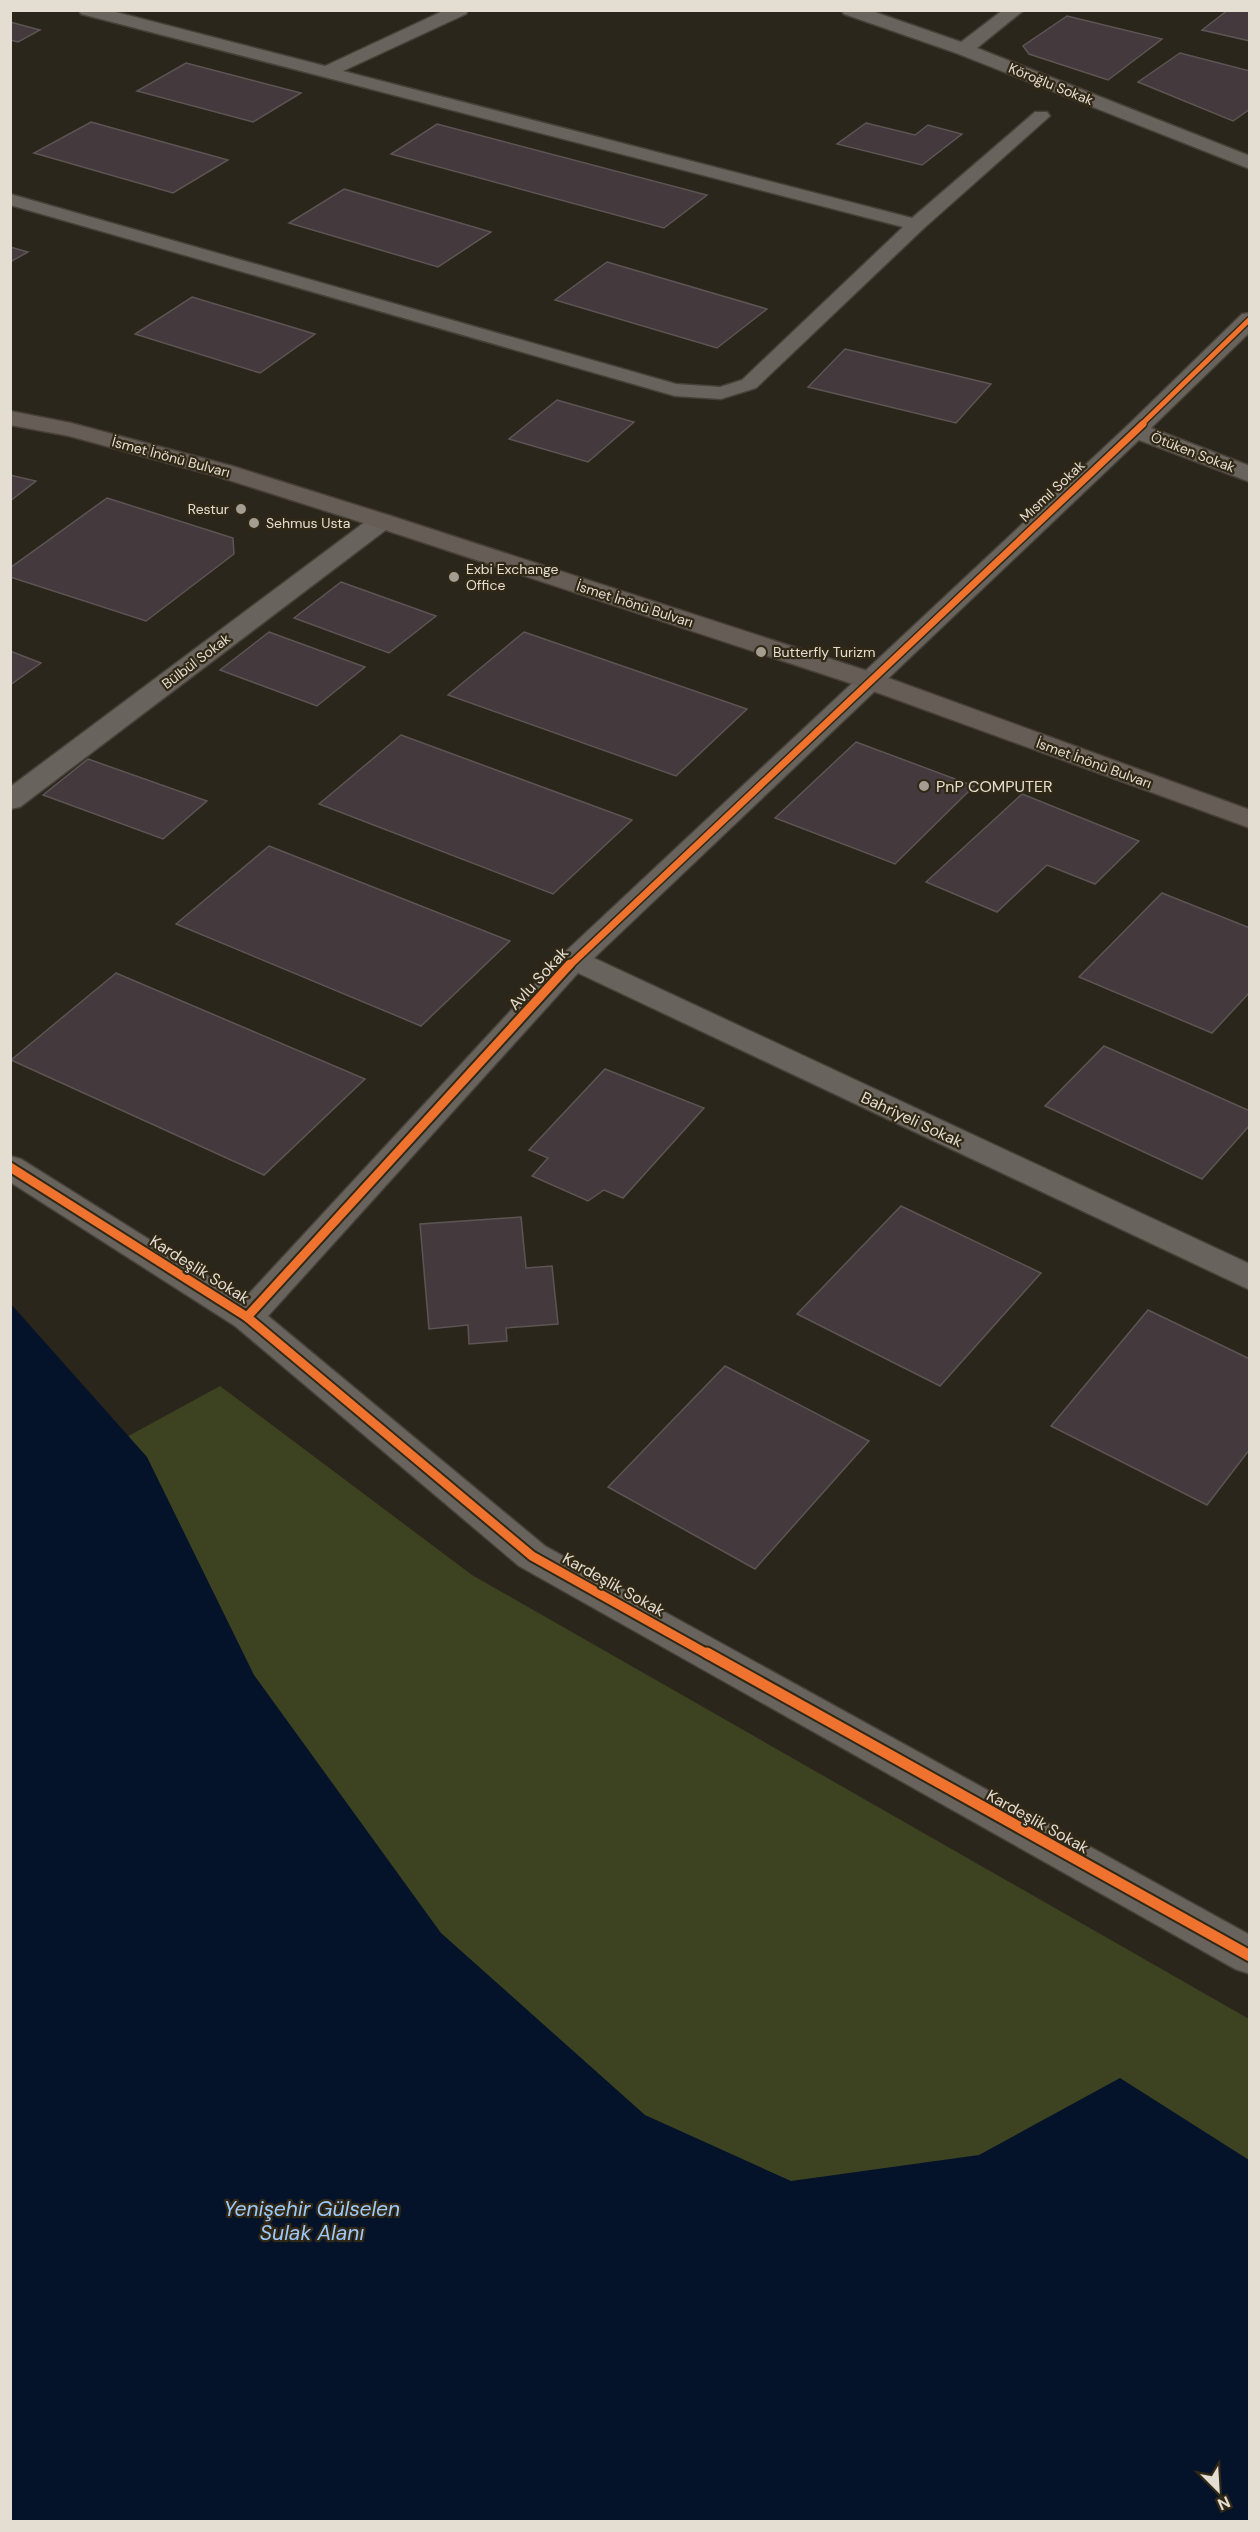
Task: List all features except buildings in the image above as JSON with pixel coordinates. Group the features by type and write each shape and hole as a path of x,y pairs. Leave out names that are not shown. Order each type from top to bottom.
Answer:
{"main road":[{"name":"İsmet İnönü Bulvarı","path":"10,418 71,430 224,471 382,521 871,681 1250,820"}],"street":[{"name":"Köroğlu Sokak","path":"850,10 963,49 1250,163"},
{"path":"963,49 1015,10"},
{"name":"Mısmıl Sokak","path":"871,681 1250,319"},
{"name":"Ötüken Sokak","path":"1136,430 1250,475"},
{"name":"Bülbül Sokak","path":"10,801 382,521"},
{"name":"Avlu Sokak","path":"247,1317 574,960 871,681"},
{"name":"Bahriyeli Sokak","path":"574,960 1250,1278"},
{"name":"Kardeşlik Sokak","path":"10,1167 247,1317 532,1556 1250,1956"}],"lane":[{"path":"87,10 916,225"},
{"path":"327,72 460,10"},
{"path":"10,199 675,390 721,393 749,384 916,225 1041,116"}],"green space":[{"path":"220,1386 472,1575 1249,2019 1249,2276 450,2285 10,1455 46,1481"}],"water":[{"name":"Yenişehir Gülselen Sulak Alanı","path":"10,1303 147,1457 254,1675 441,1933 645,2115 791,2181 979,2155 1120,2078 1249,2160 1249,2521 11,2521"}],"cycle path":[{"path":"247,1317 574,960 1136,430 1250,319"},
{"path":"10,1167 247,1317 532,1556 1250,1956"}],"place":[{"name":"Restur","path":"241,509"},
{"name":"Sehmus Usta","path":"254,523"},
{"name":"Exbi Exchange Office","path":"454,577"},
{"name":"Butterfly Turizm","path":"761,652"},
{"name":"PnP COMPUTER","path":"924,786"}]}
